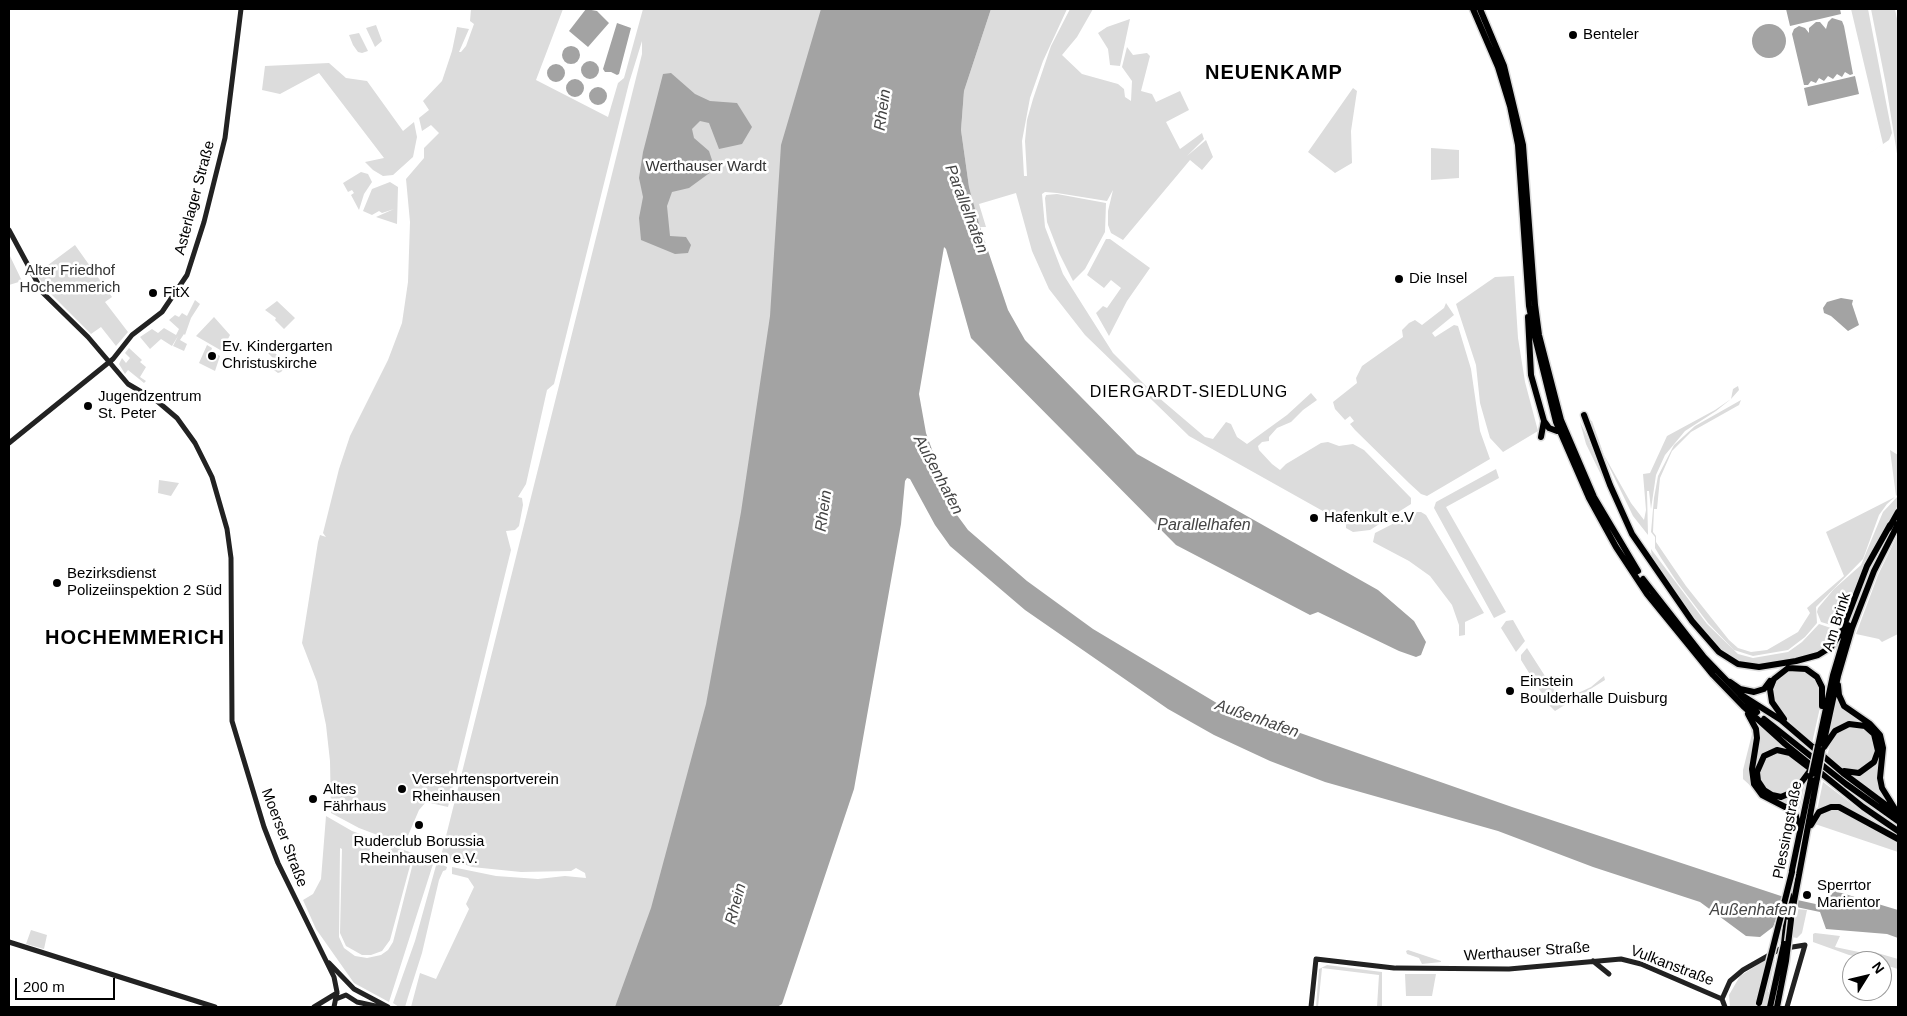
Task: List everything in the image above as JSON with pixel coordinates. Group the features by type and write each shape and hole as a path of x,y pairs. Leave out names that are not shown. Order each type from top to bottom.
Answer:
{"highway":[{"path":"1473,9 1498,67 1510,106 1516,137 1521,179 1529,306 1528,332 1532,375 1544,421 1549,428 1561,433 1620,545 1647,585 1652,600 1707,668 1743,706 1829,780"},
{"path":"1480,9 1504,66 1523,145 1535,305 1541,343 1561,433 1598,514 1616,547 1650,593 1731,688 1766,720 1846,784 1898,821"},
{"path":"1529,306 1559,421"},
{"path":"1582,416 1621,510 1650,561 1692,621 1727,658 1738,664 1759,667 1796,661 1818,655 1835,643 1842,632 1867,566 1890,525"},
{"path":"1541,437 1544,421"},
{"name":"Am Brink","path":"1820,748 1824,716 1833,675 1852,612 1890,525 1898,512"},
{"name":"Am Brink","path":"1820,748 1838,676 1864,595 1898,524"},
{"path":"1720,676 1740,689 1758,691 1768,685 1780,670 1796,661"},
{"path":"1824,716 1823,693 1817,677 1800,667 1783,670 1772,684 1770,699 1777,712 1838,769 1898,813"},
{"path":"1838,676 1839,695 1844,706 1870,724 1880,735 1883,748 1880,778 1882,788 1885,796 1898,813"},
{"path":"1731,688 1795,730"},
{"path":"1743,706 1753,721 1757,738 1752,769 1754,784 1762,795 1787,807 1794,814 1798,822 1798,840"},
{"path":"1838,769 1859,773 1874,762 1878,745 1870,730 1860,724 1844,725 1836,731 1820,748 1815,760 1812,775 1795,791 1781,797 1772,795 1764,790 1758,781 1756,772 1759,763 1768,753 1784,750 1829,780 1898,831"},
{"name":"Plessingstraße","path":"1791,920 1807,832 1812,775 1820,748"},
{"path":"1809,817 1824,809 1838,807 1898,839"},
{"name":"Plessingstraße","path":"1770,1007 1784,944 1792,872 1798,840 1809,817"},
{"path":"1758,1007 1792,872"},
{"path":"1784,944 1791,920"},
{"path":"1777,1007 1785,970 1791,920"}],"main road":[{"name":"Asterlager Straße","path":"9,443 108,362 132,335 162,312 187,275 204,222 227,126 241,9"},
{"name":"Moerser Straße","path":"9,230 40,288 128,384 157,401 177,418 195,443 212,477 223,510 232,558 231,694 239,752 264,827 291,893 334,978 337,992"},
{"path":"9,942 215,1007"},
{"path":"1722,999 1730,981 1743,970 1780,948 1805,945 1787,1007"},
{"name":"Moerser Straße","path":"323,955 354,989 388,1007"},
{"name":"Werthauser Straße","path":"1311,1007 1316,958 1396,968 1509,968 1604,959"},
{"name":"Vulkanstraße","path":"1604,959 1621,959 1641,964 1722,999 1725,1007"},
{"path":"1592,960 1609,974"},
{"path":"334,1007 337,992"},
{"path":"314,1007 337,992 351,994 362,1004"},
{"path":"335,999 346,995 362,1004 380,1007"}],"green space":[{"name":"Werthauser Wardt","path":"471,9 563,9 536,80 608,117 618,83 624,78 643,9 822,9 760,423 706,721 652,915 618,1007 411,1007 420,973 436,979 469,909 466,904 474,887 468,878 452,874 452,867 496,876 538,879 565,876 586,878 585,873 576,868 571,871 521,872 472,867 441,856 642,54 642,41 629,83 554,384 547,390 526,484 518,497 522,498 523,505 519,526 515,530 506,531 511,550 448,807 426,802 419,810 404,845 359,828 331,813 330,761 326,725 317,682 302,643 318,542 320,535 326,537 323,533 339,469 350,436 388,360 402,323 408,282 410,222 406,179 424,158 424,148 439,133 431,125 422,131 419,118 429,110 423,101 442,81 452,51 457,27 469,29 459,52 466,46 474,24 470,21"},
{"path":"991,9 1067,9 1043,61 1030,98 1022,141 1024,176 1027,176 1025,141 1027,120 1051,46 1070,9 1093,9 1077,37 1062,55 1082,74 1118,84 1124,89 1125,97 1131,101 1132,81 1122,67 1127,47 1133,55 1147,53 1150,56 1141,91 1152,94 1156,102 1180,91 1189,110 1166,122 1180,149 1202,133 1204,139 1187,156 1206,140 1213,157 1202,170 1190,160 1123,240 1111,233 1108,225 1108,211 1113,190 1107,201 1057,193 1045,192 1042,194 1045,227 1063,274 1113,353 1151,391 1205,437 1213,439 1226,422 1231,424 1237,437 1247,444 1287,415 1311,393 1317,400 1291,422 1277,428 1269,437 1269,441 1262,442 1258,446 1259,450 1280,470 1286,464 1321,443 1328,442 1339,446 1353,444 1364,450 1411,498 1411,504 1370,530 1353,532 1346,528 1346,524 1189,436 1085,335 1049,289 1032,251 1016,193 979,204 986,227 980,227 969,187 961,130 964,91"},
{"path":"1851,9 1868,9 1892,133 1889,140 1849,167 1883,144"},
{"path":"1871,9 1895,9 1898,24 1898,160 1886,85"},
{"path":"1130,19 1120,66 1110,65 1108,49 1098,33 1107,27"},
{"path":"376,25 382,41 375,47 366,28"},
{"path":"359,33 368,51 362,53 358,52 349,35"},
{"path":"329,63 346,78 367,81 403,131 414,122 417,137 413,157 393,175 383,176 365,162 384,158 319,73 280,94 262,90 265,66"},
{"path":"1353,88 1357,91 1351,131 1352,163 1335,173 1308,152"},
{"path":"1431,148 1459,150 1459,178 1431,180"},
{"path":"361,172 368,174 372,182 364,194 359,210 351,195 354,193 352,190 348,192 343,183"},
{"path":"390,182 398,187 397,224 376,217 394,209 382,213 379,211 372,215 363,211 372,189"},
{"path":"1057,194 1106,203 1105,232 1085,269 1073,281 1059,253 1047,222 1046,195"},
{"path":"1106,239 1110,239 1150,268 1127,301 1109,336 1096,313 1103,306 1107,308 1121,288 1111,280 1104,288 1087,275"},
{"name":"Alter Friedhof Hochemmerich","path":"75,245 112,297 105,302 128,332 116,346 101,327 91,334 48,291 36,274"},
{"path":"9,254 22,281 9,285"},
{"path":"1514,276 1518,338 1525,382 1538,431 1503,452 1490,438 1480,403 1476,365 1456,304 1495,277"},
{"path":"195,300 200,304 191,318 185,335 180,340 187,344 184,351 173,346 178,336 172,346 161,339 150,349 140,337 152,329 158,333 164,328 176,335 179,329 169,320 175,315 179,317 182,313 187,316"},
{"path":"277,301 295,318 284,329 275,320 276,318 265,310"},
{"path":"1446,303 1454,315 1432,333 1435,337 1454,325 1458,326 1471,369 1480,431 1490,459 1427,496 1421,494 1409,483 1355,430 1350,424 1354,421 1350,416 1345,420 1335,409 1333,402 1357,383 1356,378 1362,366 1403,337 1402,330 1409,323 1415,320 1422,325 1444,308"},
{"path":"214,317 230,335 222,351 196,336"},
{"path":"207,345 212,348 211,351 220,356 215,371 199,363"},
{"path":"129,348 142,360 140,362 146,367 140,377 146,381 144,383 128,370 125,374 119,364 122,358 126,363 130,358 125,353"},
{"path":"271,349 284,362 289,357 292,360 281,372 278,373 268,366 274,359 268,353"},
{"path":"1738,386 1739,390 1731,399 1733,389"},
{"path":"1731,399 1685,431 1665,455 1656,475 1651,509 1649,491 1647,491 1648,535 1633,516 1604,456 1589,420 1592,421 1604,455 1631,503 1644,520 1646,510 1643,474 1650,473 1667,436 1715,410"},
{"path":"1741,400 1739,405 1691,432 1672,451 1660,478 1657,509 1654,509 1653,532 1656,536 1656,542 1686,586 1729,640 1738,648 1751,652 1767,650 1798,632 1810,613 1807,608 1844,576 1826,532 1895,497 1879,515 1863,559 1816,607 1817,623 1805,637 1788,650 1753,656 1734,650 1708,623 1661,558 1655,548 1655,537 1651,532 1658,476 1674,445 1695,426"},
{"path":"1580,422 1587,436 1607,487 1586,444"},
{"path":"1890,450 1898,455 1898,494 1896,496"},
{"path":"1496,469 1499,478 1446,507 1506,612 1494,618 1434,508 1436,502"},
{"path":"159,480 179,483 171,496 158,493"},
{"path":"1898,496 1898,505 1866,567 1841,628 1821,622 1817,612 1818,608 1834,589 1861,565 1883,512"},
{"path":"1416,512 1426,515 1484,613 1465,622 1465,635 1459,636 1459,625 1452,605 1430,576 1409,561 1373,542 1375,533"},
{"path":"1898,534 1898,634 1882,642 1879,639 1856,634 1878,575"},
{"path":"1651,549 1707,624 1738,654 1753,658 1788,652 1802,642 1819,624 1840,631 1832,643 1818,654 1758,665 1739,663 1722,651 1681,601 1652,559"},
{"path":"1513,620 1525,641 1516,652 1501,628 1506,621"},
{"path":"1527,648 1561,701 1591,687 1604,676 1605,680 1555,711 1549,705 1521,660 1521,655"},
{"path":"1801,669 1819,682 1821,703 1812,743 1781,713 1772,695 1776,680 1786,671"},
{"path":"1837,697 1842,707 1869,726 1880,741 1880,788 1887,802 1850,775 1871,768 1878,739 1854,722 1828,737"},
{"path":"1748,717 1753,727 1756,744 1749,772 1754,789 1743,779 1743,770 1752,734"},
{"path":"1753,718 1786,749 1762,756 1755,770"},
{"path":"1850,726 1863,728 1872,736 1876,750 1872,761 1858,771 1846,770 1827,756 1831,741 1837,733"},
{"path":"1776,753 1791,756 1807,769 1795,788 1783,794 1766,789 1759,777 1761,764 1764,759"},
{"path":"1823,782 1881,826 1880,828 1835,805 1825,806 1817,811"},
{"path":"1804,783 1798,815 1775,798"},
{"path":"1832,810 1844,812 1898,843 1898,852 1815,824 1822,814"},
{"path":"326,816 352,831 383,842 383,845 379,848 373,845 369,851 387,855 393,846 434,861 389,1002 354,983 316,929 303,900 313,894 321,879","holes":["340,848 342,849 340,933 346,946 362,955 371,955 382,951 390,940 411,862 413,863 393,942 388,950 381,955 367,958 355,956 344,948 339,937"]},
{"path":"437,862 447,867 439,880 422,953 405,1007 399,1007 393,1003 415,941"},
{"path":"1797,909 1807,910 1802,933 1797,938 1792,937"},
{"path":"31,930 47,935 44,949 26,944"},
{"path":"1813,934 1840,936 1835,947 1854,951 1842,952 1813,942"},
{"path":"1408,950 1441,962 1422,964 1419,958 1407,954 1406,951"},
{"path":"1892,957 1898,959 1898,969 1892,967"},
{"path":"1768,958 1756,1007 1730,1007 1729,995 1740,976"},
{"path":"1773,960 1775,960 1768,992 1772,993 1768,1007 1761,1007"},
{"path":"1327,965 1382,972 1382,1007 1377,1007 1379,975 1322,968 1318,1007 1316,1007 1319,969"},
{"path":"1405,974 1436,974 1432,996 1406,996"}],"water":[{"path":"586,9 597,11 609,23 588,47 569,31"},
{"path":"821,9 991,9 964,91 961,130 969,187 980,227 1008,310 1025,340 1137,454 1378,590 1414,621 1426,642 1421,655 1416,657 1399,651 1318,612 1310,615 1176,545 971,338 944,247 919,394 926,433 954,511 968,530 1027,581 1093,629 1220,705 1512,807 1784,897 1820,905 1835,891 1898,910 1898,938 1887,934 1826,929 1820,912 1782,904 1773,927 1760,937 1746,936 1700,902 1593,867 1498,831 1325,782 1270,761 1214,735 1168,709 1025,610 950,546 935,525 910,479 907,478 905,481 901,524 854,789 782,1004 777,1007 615,1007 651,908 706,704 741,512 770,316 781,145"},
{"path":"1786,9 1840,9 1841,14 1790,26"},
{"path":"1832,18 1842,21 1844,26 1853,74 1850,75 1845,72 1842,77 1837,74 1833,79 1828,76 1824,81 1819,78 1816,83 1811,81 1808,85 1804,85 1792,34 1794,29 1799,26 1805,28 1809,33 1809,28 1816,22 1820,22 1826,29 1828,22"},
{"path":"617,23 631,28 619,74 617,75 605,72 603,69"},
{"path":"1769,24 1781,29 1786,41 1781,53 1769,58 1757,53 1752,41 1757,29"},
{"path":"571,46 577,49 580,55 577,61 571,64 565,61 562,55 565,49"},
{"path":"590,61 596,64 599,70 596,76 590,79 584,76 581,70 584,64"},
{"path":"556,64 562,67 565,73 562,79 556,82 550,79 547,73 550,67"},
{"path":"671,73 695,94 710,101 737,103 752,127 742,144 719,149 709,123 700,121 692,129 694,138 709,151 715,169 689,188 672,192 667,206 670,236 686,237 691,245 688,253 675,254 641,240 639,218 643,197 639,178 643,152 663,74"},
{"path":"1855,76 1859,94 1808,106 1804,88"},
{"path":"575,79 581,82 584,88 581,94 575,97 569,94 566,88 569,82"},
{"path":"594,87 602,87 607,92 605,103 594,105 589,100 589,92"},
{"path":"1841,298 1853,300 1852,304 1859,325 1848,331 1831,316 1824,313 1823,308 1827,302"}],"place":[{"name":"Benteler","path":"1573,35"},
{"name":"Die Insel","path":"1399,279"},
{"name":"FitX","path":"153,293"},
{"name":"Ev. Kindergarten Christuskirche","path":"212,356"},
{"name":"Jugendzentrum St. Peter","path":"88,406"},
{"name":"Hafenkult e.V","path":"1314,518"},
{"name":"Bezirksdienst Polizeiinspektion 2 Süd","path":"57,583"},
{"name":"Einstein Boulderhalle Duisburg","path":"1510,691"},
{"name":"Versehrtensportverein Rheinhausen","path":"402,789"},
{"name":"Altes Fährhaus","path":"313,799"},
{"name":"Ruderclub Borussia Rheinhausen e.V.","path":"419,825"},
{"name":"Sperrtor Marientor","path":"1807,895"}],"district":[{"name":"NEUENKAMP","path":"1274,73"},
{"name":"DIERGARDT-SIEDLUNG","path":"1189,393"},
{"name":"HOCHEMMERICH","path":"135,638"}],"water label":[{"name":"Rhein","path":"883,110"},
{"name":"Parallelhafen","path":"966,209"},
{"name":"Außenhafen","path":"938,475"},
{"name":"Rhein","path":"824,511"},
{"name":"Parallelhafen","path":"1204,526"},
{"name":"Außenhafen","path":"1257,719"},
{"name":"Rhein","path":"736,904"},
{"name":"Außenhafen","path":"1753,911"}]}
